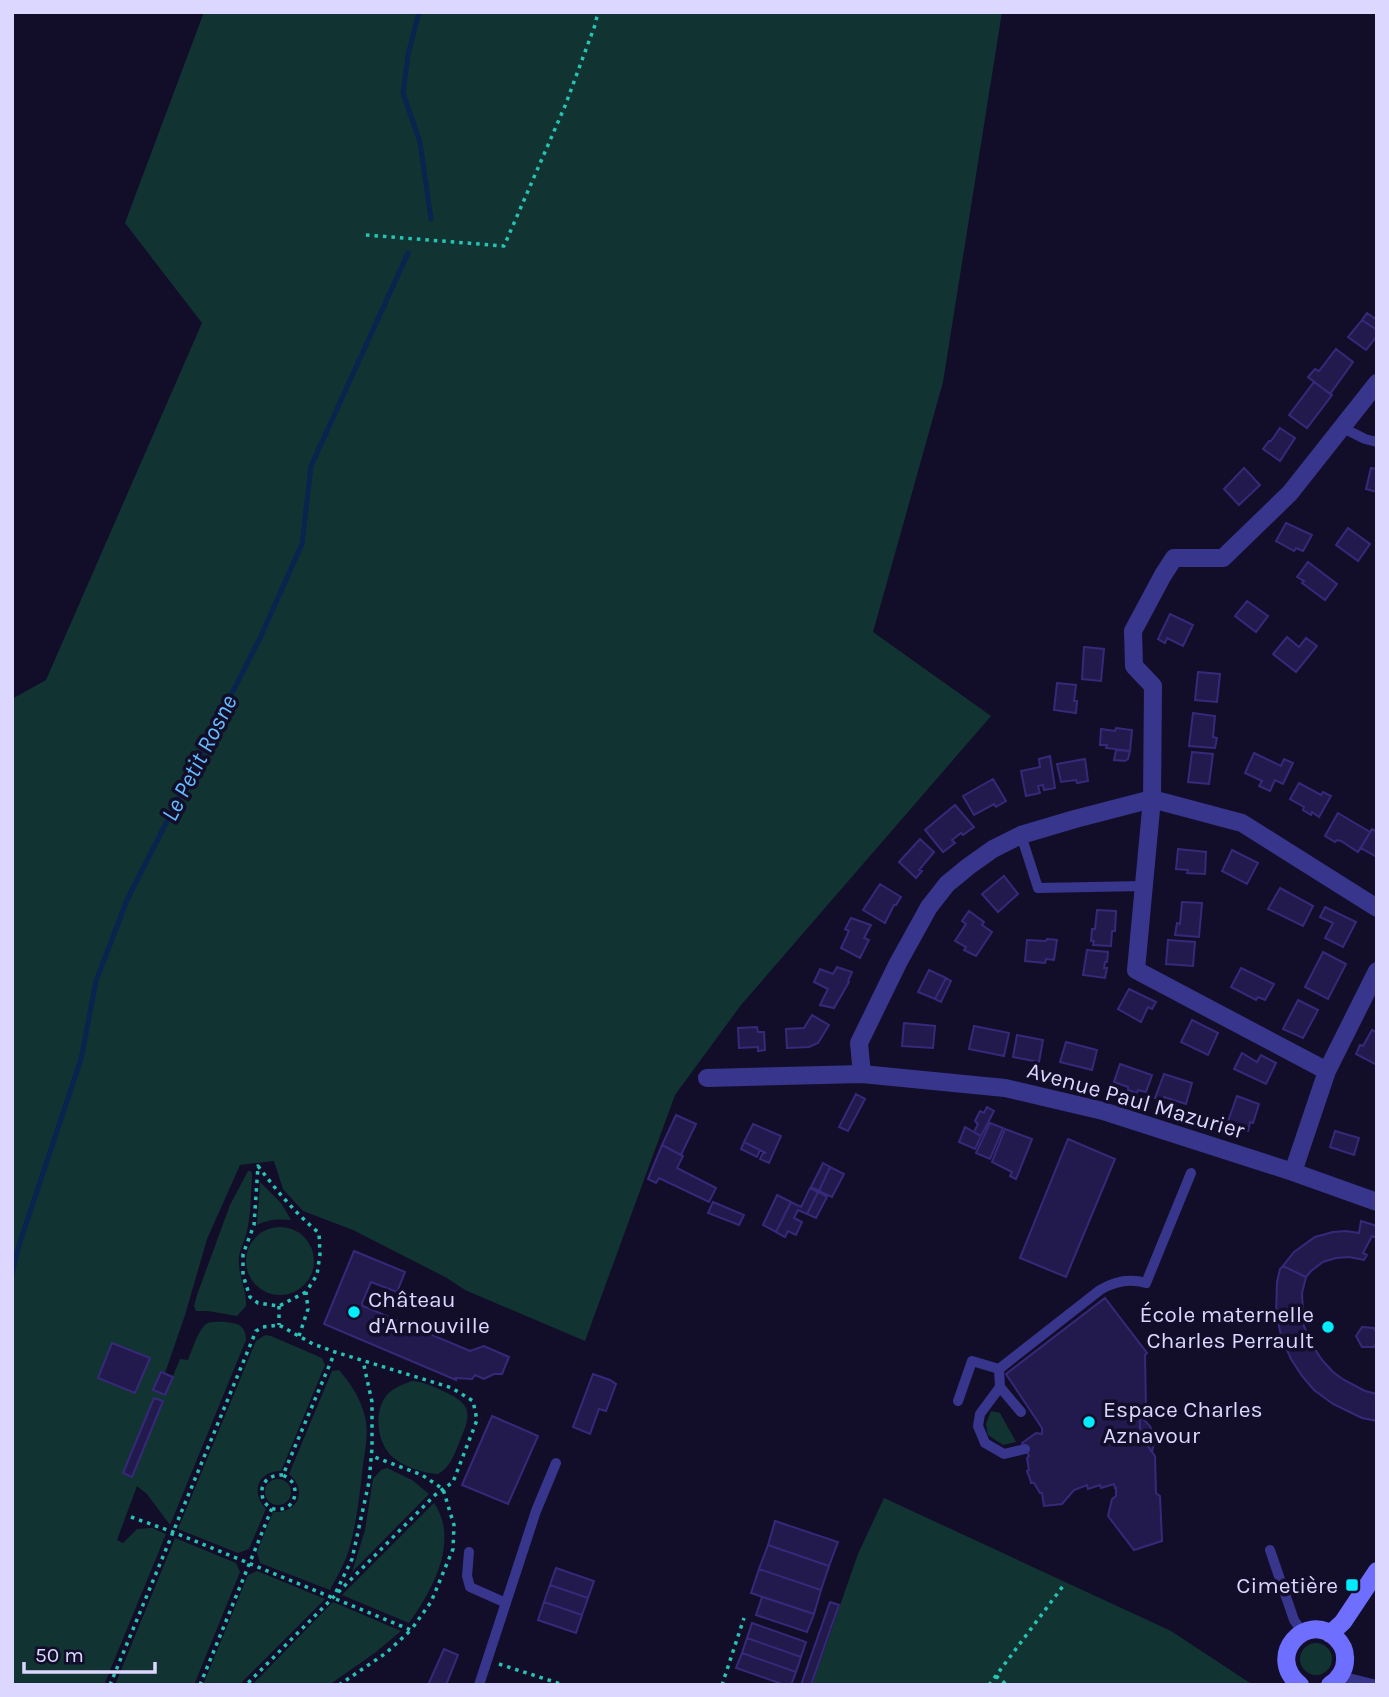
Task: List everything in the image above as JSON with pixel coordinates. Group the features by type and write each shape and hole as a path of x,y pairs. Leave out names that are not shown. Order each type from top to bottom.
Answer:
{"street":[{"path":"1326,1071 1136,970 1152,799 1153,687 1135,666 1133,631 1174,558 1223,558 1290,493 1377,383"},
{"path":"862,1074 859,1043 929,907 947,884 968,866 1021,835 1152,799 1242,823 1377,908"},
{"path":"1293,1172 1326,1071 1377,971"},
{"name":"Avenue Paul Mazurier","path":"706,1078 862,1074 1005,1088 1103,1111 1377,1202"},
{"path":"1331,1634 1343,1622 1377,1571"},
{"path":"1299,1684 1288,1670 1286,1662 1290,1645 1295,1638 1312,1630 1331,1634 1343,1648 1344,1667 1335,1680"}],"lane":[{"path":"1343,428 1377,442"},
{"path":"1021,835 1038,888 1144,886"},
{"path":"999,1369 1100,1290 1114,1282 1136,1280 1146,1283 1191,1173"},
{"path":"958,1401 972,1361 999,1369"},
{"path":"999,1369 1000,1387 1021,1412"},
{"path":"1000,1387 980,1415 978,1426 985,1443 1004,1454 1025,1449"},
{"path":"479,1685 536,1511 556,1463"},
{"path":"1270,1550 1294,1620 1303,1633"},
{"path":"470,1552 467,1576 470,1587 506,1603"},
{"path":"1335,1680 1377,1685"}],"path":[{"path":"366,235 504,246 565,106 598,12"},
{"path":"258,1166 301,1218 319,1233 317,1275 306,1292 279,1306 258,1303 250,1297 243,1275 243,1254 254,1225 258,1166"},
{"path":"299,1336 308,1309 306,1292"},
{"path":"279,1306 279,1325"},
{"path":"110,1685 256,1331 263,1327 279,1325 335,1352 452,1388 473,1401 477,1420 453,1482 435,1495 247,1685"},
{"path":"283,1475 335,1352"},
{"path":"333,1597 352,1559 369,1482 372,1402 363,1361"},
{"path":"339,1685 386,1653 411,1630 431,1602 453,1549 454,1525 443,1489 422,1475 372,1456"},
{"path":"283,1475 293,1482 296,1494 293,1502 287,1507 267,1506 262,1499 262,1487 267,1478 283,1475"},
{"path":"200,1685 272,1508"},
{"path":"131,1517 411,1630"},
{"path":"989,1685 1063,1586"},
{"path":"722,1685 744,1618"},
{"path":"487,1661 564,1685"},
{"path":"996,1676 1007,1685"}],"green space":[{"path":"204,12 1002,12 943,382 873,632 991,716 741,1005 675,1095 585,1341 465,1290 353,1230 303,1211 283,1189 274,1161 240,1165 207,1239 165,1373 173,1376 180,1359 188,1360 200,1331 206,1324 222,1322 239,1325 244,1330 246,1340 170,1525 147,1494 137,1486 117,1540 123,1543 137,1529 152,1528 166,1534 104,1685 12,1685 12,699 46,680 202,323 125,223"},
{"path":"248,1171 252,1173 250,1212 239,1263 246,1306 237,1316 196,1311 194,1306 197,1295 230,1205"},
{"path":"260,1182 281,1203 291,1220 274,1220 257,1225"},
{"path":"273,1227 287,1227 299,1232 309,1242 314,1261 309,1280 299,1290 287,1295 273,1295 261,1290 251,1280 246,1268 246,1254 251,1242 261,1232"},
{"path":"265,1335 322,1358 325,1365 281,1471 267,1475 259,1484 258,1496 266,1509 249,1549 238,1553 178,1529 256,1341"},
{"path":"339,1370 361,1404 367,1435 352,1536 346,1558 330,1590 260,1563 257,1552 273,1512 289,1509 298,1500 298,1487 289,1474 332,1371"},
{"path":"412,1381 428,1384 453,1396 467,1411 466,1425 453,1457 438,1474 417,1470 398,1461 384,1446 380,1433 378,1419 384,1399 393,1390"},
{"path":"991,1411 1000,1413 1016,1442 1003,1445 988,1435 986,1424"},
{"path":"387,1468 412,1480 429,1494 352,1572 365,1530 373,1479 381,1470"},
{"path":"278,1479 287,1483 291,1492 287,1501 278,1505 269,1501 265,1492 269,1483"},
{"path":"884,1498 1171,1631 1253,1685 812,1685 858,1554"},
{"path":"434,1503 441,1518 444,1549 434,1581 409,1623 342,1595"},
{"path":"175,1538 236,1563 240,1572 194,1685 115,1685"},
{"path":"257,1571 325,1599 239,1685 203,1685 248,1575"},
{"path":"333,1602 401,1631 329,1685 252,1685"},
{"path":"1316,1643 1327,1648 1332,1659 1327,1670 1316,1675 1305,1670 1300,1659 1305,1648"}],"building":[{"path":"1367,313 1377,320 1377,330 1362,320"},
{"path":"1362,320 1377,330 1377,336 1366,350 1348,337"},
{"path":"1336,349 1353,362 1330,394 1308,377 1315,369 1319,371"},
{"path":"1314,382 1332,395 1307,428 1289,415"},
{"path":"1280,428 1295,438 1280,461 1263,449"},
{"path":"1244,468 1260,485 1239,505 1224,489"},
{"path":"1371,468 1377,469 1377,492 1366,489"},
{"path":"1286,523 1312,535 1303,551 1296,548 1294,551 1276,541"},
{"path":"1348,528 1370,544 1358,561 1336,545"},
{"path":"1308,562 1337,584 1325,600 1297,577"},
{"path":"1247,601 1268,616 1256,632 1235,616"},
{"path":"1170,614 1193,625 1183,646 1167,638 1165,643 1158,639"},
{"path":"1287,637 1299,647 1306,638 1317,646 1296,672 1273,654"},
{"path":"1084,647 1104,649 1101,681 1082,679"},
{"path":"1198,672 1220,674 1217,702 1195,700"},
{"path":"1057,683 1076,685 1076,713 1054,710"},
{"path":"1193,713 1215,716 1215,748 1189,746"},
{"path":"1116,728 1132,730 1130,751 1100,745 1101,729 1115,731"},
{"path":"1116,750 1130,751 1128,759 1114,760"},
{"path":"1192,752 1213,754 1209,784 1188,782"},
{"path":"1254,753 1281,766 1284,759 1293,763 1283,784 1275,780 1270,791 1259,786 1262,781 1245,773"},
{"path":"1050,756 1055,788 1044,790 1043,785 1038,786 1040,793 1026,796 1021,771 1040,767 1039,759"},
{"path":"1085,759 1088,781 1061,782 1057,764"},
{"path":"993,779 1006,801 974,815 963,796"},
{"path":"1299,783 1321,795 1323,792 1331,796 1319,817 1312,812 1311,815 1303,810 1304,807 1290,799"},
{"path":"955,805 974,827 952,840 955,843 943,852 925,830"},
{"path":"1338,813 1370,832 1358,852 1341,841 1335,842 1325,836"},
{"path":"1372,829 1377,832 1377,857 1361,848"},
{"path":"920,839 934,852 916,878 899,862"},
{"path":"1178,849 1206,852 1205,874 1176,869"},
{"path":"1232,850 1258,863 1247,884 1222,871"},
{"path":"1004,876 1018,894 998,912 982,894"},
{"path":"880,884 901,897 885,923 863,910"},
{"path":"1280,888 1313,906 1303,926 1268,909"},
{"path":"1182,902 1202,903 1199,937 1175,935 1177,923 1180,924"},
{"path":"1325,907 1356,922 1343,947 1325,938 1333,923 1320,917"},
{"path":"1097,910 1116,911 1111,946 1093,945 1094,941 1091,941"},
{"path":"969,911 992,932 976,956 955,941 966,924 962,921"},
{"path":"851,918 871,925 864,938 869,940 860,958 841,948 849,931 845,929"},
{"path":"1027,940 1057,940 1054,960 1046,959 1045,963 1025,961"},
{"path":"1168,940 1195,942 1193,966 1166,964"},
{"path":"1087,950 1108,952 1104,968 1107,968 1105,978 1083,975"},
{"path":"1323,952 1346,964 1328,999 1305,987"},
{"path":"837,967 852,972 849,982 834,1008 820,1005 828,989 814,982 820,969 833,974"},
{"path":"1241,968 1274,984 1265,1000 1258,997 1256,1000 1231,987"},
{"path":"929,970 946,978 935,999 918,992"},
{"path":"946,978 951,981 941,1002 935,999"},
{"path":"1129,989 1156,1002 1152,1009 1148,1007 1141,1022 1118,1009"},
{"path":"1298,1000 1318,1010 1303,1038 1283,1029"},
{"path":"812,1015 829,1025 818,1043 809,1047 787,1048 786,1029 804,1028"},
{"path":"1192,1020 1218,1033 1208,1055 1181,1042"},
{"path":"904,1023 935,1026 933,1048 902,1046"},
{"path":"974,1026 1009,1033 1004,1056 969,1049"},
{"path":"757,1027 758,1032 764,1032 765,1050 758,1051 758,1047 739,1048 738,1028"},
{"path":"1372,1030 1377,1032 1375,1064 1356,1054"},
{"path":"1017,1035 1043,1040 1039,1062 1013,1057"},
{"path":"1066,1042 1097,1050 1092,1070 1060,1062"},
{"path":"1242,1053 1257,1062 1261,1055 1276,1063 1266,1084 1234,1069"},
{"path":"1120,1064 1152,1075 1146,1092 1138,1090 1137,1093 1114,1082"},
{"path":"1164,1074 1192,1083 1186,1104 1164,1097 1163,1100 1155,1098"},
{"path":"856,1094 865,1099 848,1131 839,1127"},
{"path":"1237,1096 1259,1104 1248,1131 1227,1124"},
{"path":"987,1107 994,1111 981,1136 974,1132 978,1124 975,1121 980,1111 984,1113"},
{"path":"676,1115 696,1124 681,1155 662,1145"},
{"path":"990,1123 1003,1128 990,1159 976,1153"},
{"path":"753,1124 781,1136 769,1163 760,1159 763,1153 766,1153 744,1142"},
{"path":"965,1127 981,1136 975,1149 959,1142"},
{"path":"1005,1129 1032,1139 1016,1179 1010,1176 1012,1172 992,1162"},
{"path":"1335,1131 1359,1138 1354,1155 1330,1147"},
{"path":"1068,1139 1115,1159 1066,1277 1020,1258"},
{"path":"744,1142 760,1150 757,1157 741,1149"},
{"path":"662,1145 683,1156 677,1168 716,1188 709,1202 659,1178 656,1183 648,1179"},
{"path":"823,1163 830,1167 819,1191 811,1187"},
{"path":"830,1167 844,1174 832,1197 819,1191"},
{"path":"810,1188 818,1192 807,1214 798,1210 794,1218 802,1222 796,1235 788,1231 785,1237 776,1232 791,1202 801,1207"},
{"path":"818,1192 827,1197 816,1218 807,1214"},
{"path":"777,1195 791,1202 776,1232 763,1225"},
{"path":"713,1202 744,1215 739,1225 708,1213"},
{"path":"1361,1221 1377,1226 1377,1238 1372,1236 1363,1253 1367,1255 1364,1260 1336,1258 1323,1262 1306,1277 1283,1266 1294,1252 1315,1237 1333,1232 1359,1233"},
{"name":"Château d'Arnouville","path":"354,1251 405,1272 397,1292 371,1282 363,1306 470,1351 484,1346 509,1357 502,1374 494,1374 484,1379 475,1375 472,1379 456,1380 324,1324"},
{"path":"1283,1266 1306,1277 1302,1293 1303,1314 1304,1326 1311,1343 1333,1372 1365,1391 1377,1394 1377,1421 1362,1418 1333,1404 1314,1390 1291,1359 1276,1315 1277,1282"},
{"name":"Espace Charles Aznavour","path":"1105,1298 1147,1353 1146,1410 1139,1410 1140,1428 1145,1442 1155,1456 1162,1541 1134,1550 1108,1516 1112,1499 1116,1496 1114,1484 1088,1489 1087,1485 1074,1490 1062,1504 1044,1506 1042,1493 1031,1483 1027,1471 1029,1456 1022,1443 1036,1433 1042,1434 1042,1428 1006,1374"},
{"path":"1362,1327 1374,1328 1377,1333 1374,1347 1362,1347 1356,1336"},
{"path":"112,1343 150,1358 135,1393 98,1378"},
{"path":"161,1372 173,1377 165,1395 153,1390"},
{"path":"593,1374 616,1384 606,1411 599,1409 590,1434 573,1427"},
{"path":"154,1398 163,1401 132,1477 123,1473"},
{"path":"492,1416 538,1436 508,1504 462,1485"},
{"path":"1140,1416 1150,1426 1155,1439 1152,1452 1140,1428"},
{"path":"775,1521 838,1542 829,1566 768,1545"},
{"path":"768,1545 829,1566 821,1590 759,1569"},
{"path":"556,1568 594,1581 588,1598 550,1585"},
{"path":"759,1569 821,1590 814,1614 751,1593"},
{"path":"550,1585 588,1598 582,1615 544,1602"},
{"path":"762,1597 814,1614 807,1632 756,1615"},
{"path":"544,1602 582,1615 576,1633 538,1620"},
{"path":"830,1602 839,1605 811,1685 801,1685"},
{"path":"752,1623 806,1642 801,1657 747,1638"},
{"path":"747,1638 801,1657 796,1672 742,1653"},
{"path":"444,1649 458,1655 446,1685 428,1685"},
{"path":"742,1653 796,1672 791,1685 736,1668"}],"waterway":[{"name":"Le Petit Rosne","path":"419,12 408,55 403,93 420,142 431,219"},
{"name":"Le Petit Rosne","path":"12,1274 19,1245 81,1059 96,981 127,900 261,636 302,544 311,466 408,253"}],"place":[{"name":"Château d'Arnouville","path":"354,1312"},
{"name":"École maternelle Charles Perrault","path":"1328,1327"},
{"name":"Espace Charles Aznavour","path":"1089,1422"},
{"name":"Cimetière","path":"1352,1585"}]}
